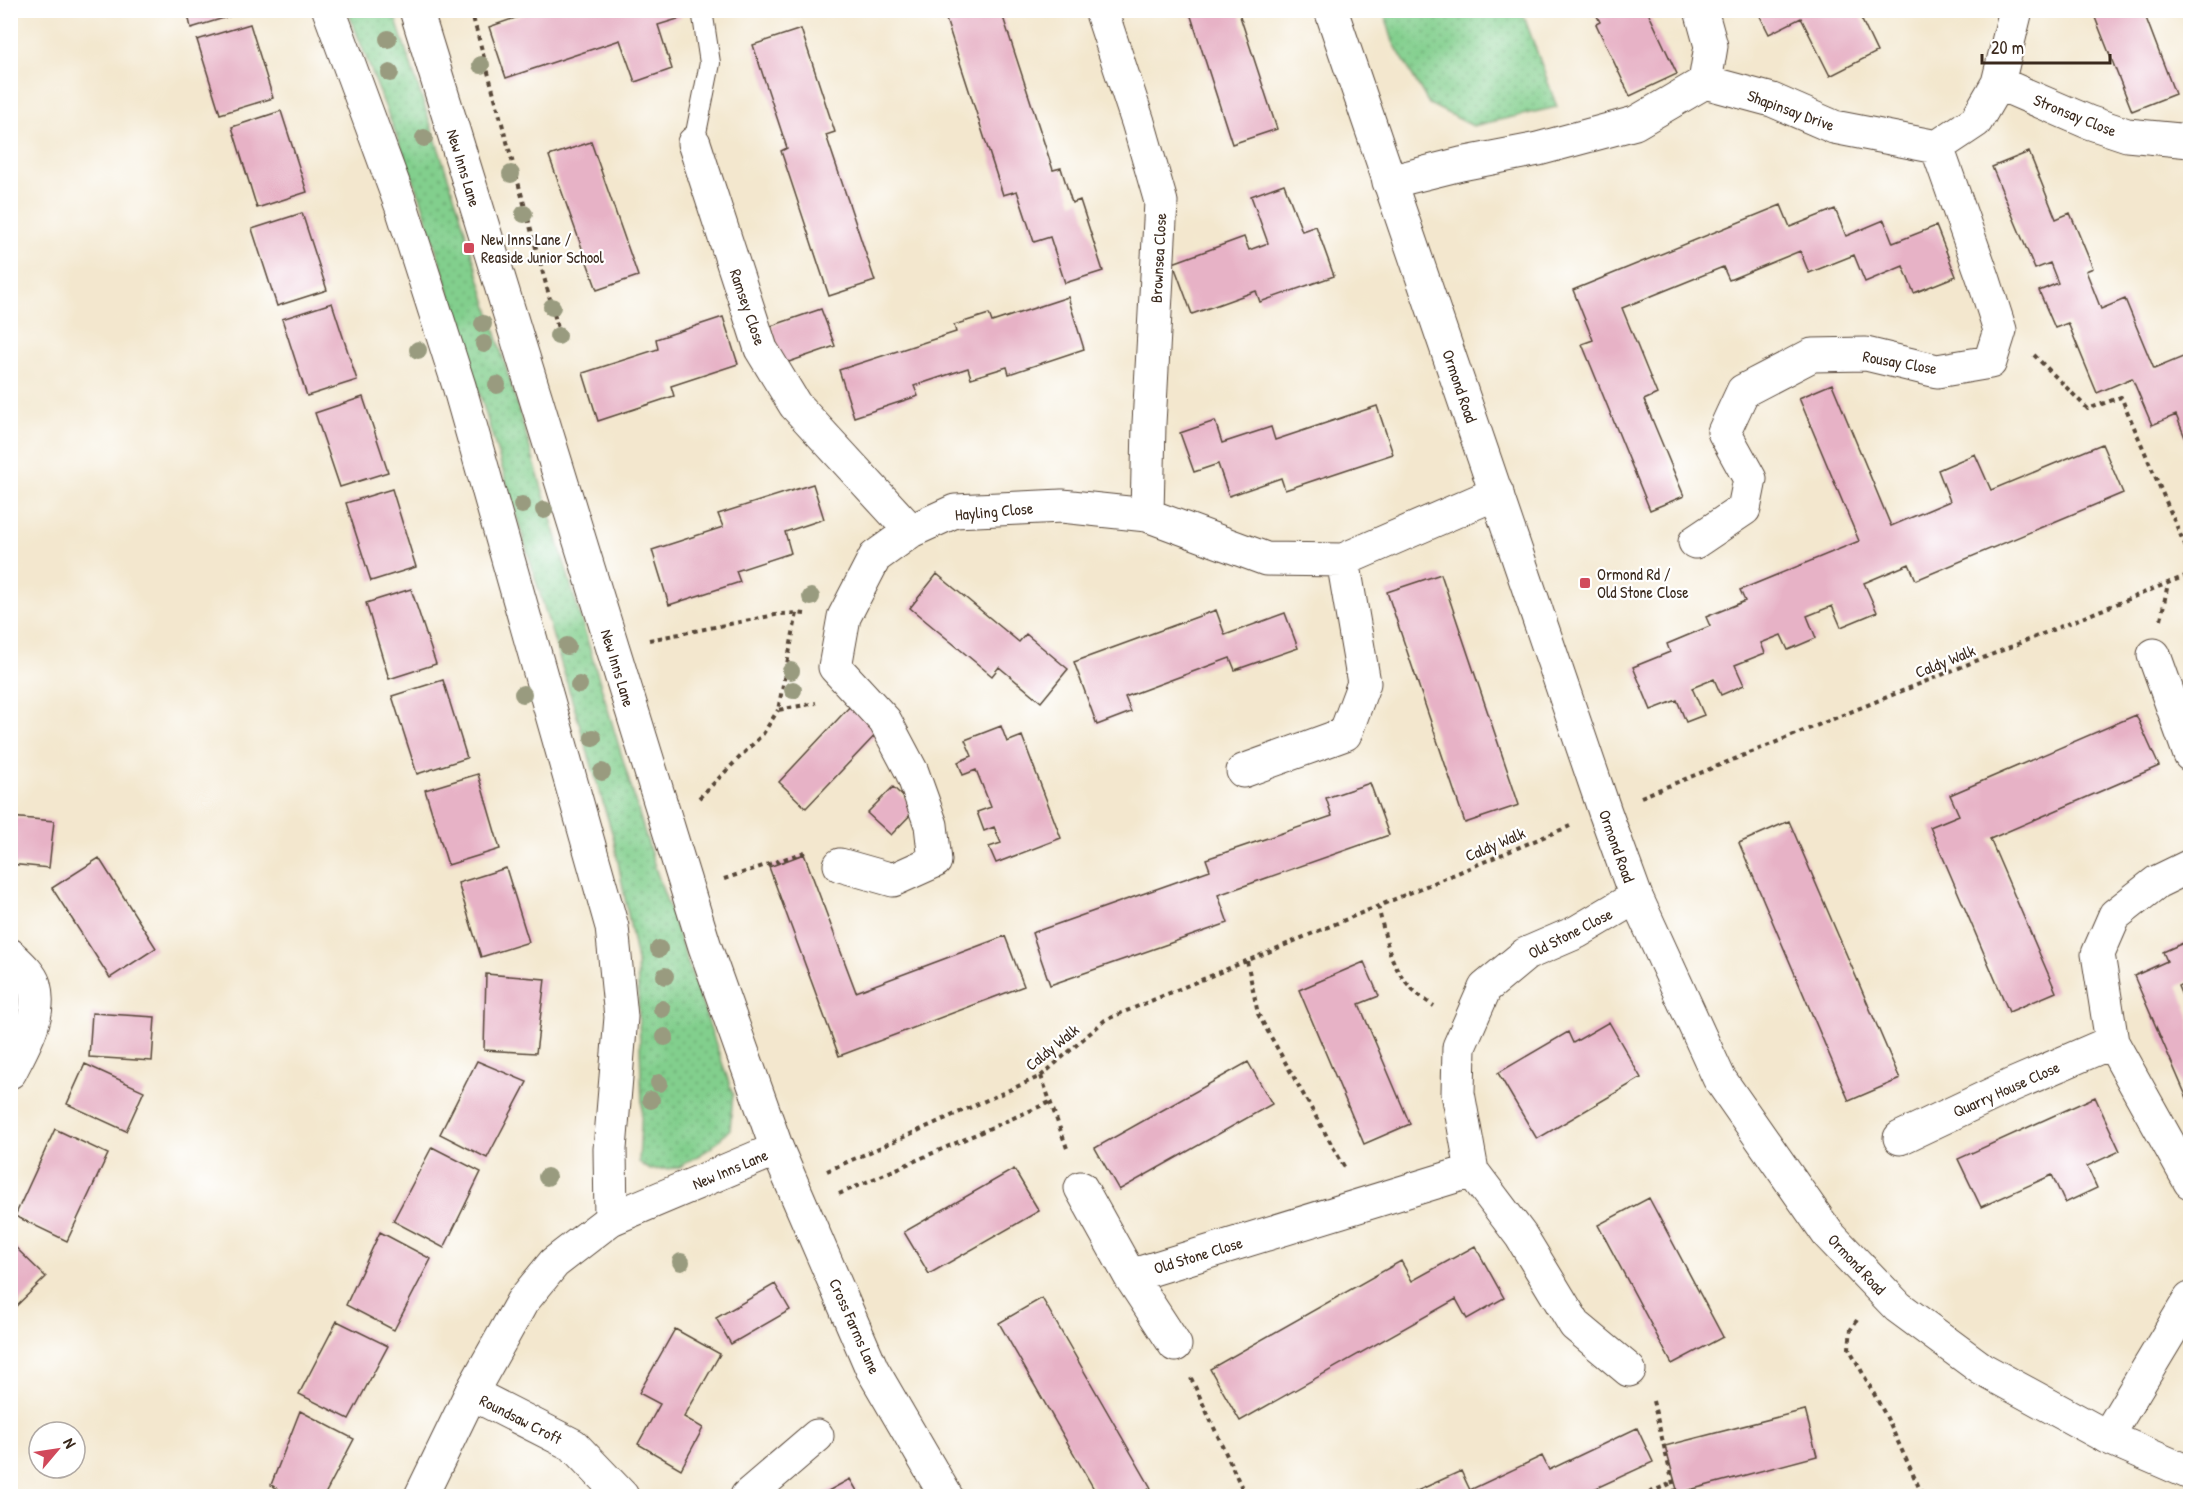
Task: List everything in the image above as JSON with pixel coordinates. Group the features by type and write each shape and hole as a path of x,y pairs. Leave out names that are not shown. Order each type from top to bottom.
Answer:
{"street":[{"path":"329,10 401,205 459,386 612,927 621,1017 610,1149 611,1219"},
{"name":"New Inns Lane","path":"416,10 701,936 777,1149 611,1219 554,1263 522,1302 471,1393 421,1497"},
{"name":"Brownsea Close","path":"1101,10 1138,122 1161,202 1149,424 1147,515"},
{"name":"Ormond Road","path":"1331,10 1605,812 1636,897 1719,1078 1828,1234 1898,1307 1982,1369 2107,1437 2190,1473"},
{"path":"1389,182 1635,123 1705,82 1711,46 1701,10"},
{"path":"2000,330 1937,147 1976,121 1998,83 2016,10"},
{"name":"Shapinsay Drive","path":"1705,82 1772,100 1834,127 1937,147"},
{"name":"Stronsay Close","path":"1998,83 2088,123 2127,135 2190,141"},
{"name":"Ramsey Close","path":"693,143 761,349 795,405 911,531"},
{"name":"Rousay Close","path":"1695,542 1744,509 1750,478 1724,432 1743,391 1812,355 1866,354 1937,371 1990,362 2000,330"},
{"name":"Hayling Close","path":"840,865 893,880 934,861 931,825 912,772 885,721 835,667 844,617 875,557 911,531 955,511 1062,507 1147,515 1266,558 1343,560 1497,493"},
{"path":"1243,771 1345,734 1364,683 1343,560"},
{"path":"2154,656 2190,755"},
{"path":"2190,866 2157,882 2115,915 2098,954 2112,1042 2190,1182"},
{"name":"Old Stone Close","path":"1629,1370 1575,1325 1521,1236 1472,1171 1458,1093 1459,1047 1485,988 1526,954 1576,932 1636,897"},
{"path":"10,956 34,983 36,1009 32,1027 10,1072"},
{"name":"Quarry House Close","path":"1900,1138 2012,1085 2112,1042"},
{"name":"Cross Farms Lane","path":"777,1149 872,1369 946,1497"},
{"name":"Old Stone Close","path":"1130,1276 1472,1171"},
{"name":"Old Stone Close","path":"1081,1188 1130,1276 1175,1345"},
{"path":"2107,1437 2190,1299"},
{"name":"Roundsaw Croft","path":"471,1393 573,1445 622,1497"},
{"path":"747,1497 817,1436"}],"lane":[{"path":"693,143 710,63 702,10"}],"path":[{"path":"2000,330 2018,340 2088,409 2121,397 2190,557"},
{"name":"Caldy Walk","path":"827,1171 1041,1076 1105,1020 1605,812 2190,574"},
{"path":"645,641 769,616 797,613"},
{"path":"692,804 763,734 778,710"},
{"path":"715,882 817,847 840,865"},
{"path":"1378,906 1390,957 1403,979 1419,996 1436,1007 1471,1022"},
{"path":"1247,961 1258,1014 1364,1204"},
{"path":"1041,1076 1081,1188"},
{"path":"798,1194 837,1195 1050,1102"},
{"path":"1879,1287 1851,1329 1850,1348 1886,1416 1923,1497"},
{"path":"1175,1345 1241,1486 1242,1497"},
{"path":"1629,1370 1651,1392 1676,1497"},
{"path":"1641,1497 1672,1483"}],"green space":[{"path":"348,11 393,11 459,210 655,867 733,1094 730,1129 711,1148 678,1168 650,1170 639,1162 642,1104 637,961 613,836 421,199"},
{"path":"1384,11 1522,11 1557,107 1473,126 1429,104 1393,42"}],"building":[{"path":"187,10 244,10 244,12 191,28"},
{"path":"538,10 679,10 681,18 658,25 672,69 635,82 620,40 506,78 489,27"},
{"path":"943,10 1021,10 1003,17 1053,170 1061,168 1072,203 1080,200 1103,271 1065,283 1050,237 1034,242 1017,191 1003,195"},
{"path":"1189,10 1238,10 1277,129 1232,144"},
{"path":"1594,10 1647,10 1677,74 1630,96 1596,24 1600,22"},
{"path":"1757,10 1857,10 1877,52 1830,76 1801,18 1769,34"},
{"path":"2092,10 2143,10 2175,94 2132,111"},
{"path":"250,24 273,98 220,114 197,40"},
{"path":"801,29 835,132 826,135 875,281 829,296 781,151 787,148 753,45"},
{"path":"281,111 307,192 257,208 232,127"},
{"path":"591,142 638,276 597,290 549,156"},
{"path":"2029,152 2056,219 2070,213 2093,268 2086,271 2101,309 2125,299 2154,369 2190,354 2190,450 2176,415 2152,425 2132,378 2097,393 2068,323 2055,328 2039,291 2058,283 2050,263 2035,269 1992,167"},
{"path":"1284,184 1302,231 1316,226 1334,276 1260,302 1256,291 1192,314 1173,263 1244,237 1249,250 1268,243 1251,196"},
{"path":"1781,205 1790,227 1835,209 1846,236 1884,220 1893,243 1936,226 1956,276 1914,293 1903,266 1865,282 1854,255 1809,273 1800,251 1729,280 1723,267 1622,308 1657,394 1644,400 1684,496 1650,510 1582,344 1593,340 1573,290"},
{"path":"302,213 327,290 277,306 252,229"},
{"path":"1068,297 1084,349 1009,374 1007,367 971,378 968,368 914,386 918,396 854,417 839,370 956,332 954,325 989,314 992,322"},
{"path":"332,303 357,380 307,396 282,319"},
{"path":"821,309 835,346 783,364 771,326"},
{"path":"723,317 738,364 671,386 674,396 598,421 583,373 658,349 656,339"},
{"path":"1832,384 1891,526 1950,501 1938,470 1975,454 1991,490 2102,444 2123,493 1916,580 1909,564 1864,583 1877,612 1841,627 1832,606 1807,616 1816,638 1788,650 1781,635 1761,643 1765,653 1735,665 1744,685 1721,695 1714,679 1692,688 1704,715 1686,722 1677,700 1651,710 1633,667 1670,652 1667,644 1710,626 1706,617 1745,601 1740,590 1859,541 1799,398"},
{"path":"363,397 388,472 340,487 315,413"},
{"path":"1377,406 1393,454 1285,490 1281,478 1229,496 1218,464 1194,472 1180,433 1215,421 1222,443 1271,427 1275,440"},
{"path":"813,484 824,519 785,532 791,553 736,571 740,582 669,605 652,550 723,527 718,514"},
{"path":"392,489 416,567 371,581 346,503"},
{"path":"937,574 1019,642 1026,634 1068,669 1041,702 999,667 992,676 910,608"},
{"path":"1441,574 1519,805 1465,823 1387,592"},
{"path":"411,589 436,664 389,679 366,603"},
{"path":"1216,610 1225,635 1285,613 1298,648 1235,670 1230,658 1125,697 1131,712 1097,725 1074,662"},
{"path":"443,680 467,758 417,774 392,696"},
{"path":"853,703 881,729 806,808 779,782"},
{"path":"2136,715 2159,766 1990,839 2056,992 2009,1012 1930,827 1959,815 1950,795"},
{"path":"1001,726 1007,742 1022,736 1061,838 996,863 989,847 1001,843 994,827 984,831 977,812 991,807 976,770 963,775 958,762 972,756 965,740"},
{"path":"478,774 500,849 448,865 425,790"},
{"path":"1370,783 1389,835 1218,895 1228,923 1050,985 1032,933 1210,870 1206,859 1332,816 1326,798"},
{"path":"893,787 916,809 891,835 867,813"},
{"path":"10,817 54,821 49,868 10,864"},
{"path":"1789,821 1900,1079 1849,1101 1739,843"},
{"path":"804,854 856,992 1005,936 1024,986 839,1056 769,867"},
{"path":"99,858 156,948 110,978 52,888"},
{"path":"506,868 529,942 481,957 458,883"},
{"path":"2190,940 2190,980 2178,986 2190,1015 2190,1105 2134,976 2167,961 2163,952"},
{"path":"1364,962 1379,996 1359,1004 1410,1124 1364,1144 1299,990"},
{"path":"486,974 545,979 536,1053 484,1050"},
{"path":"92,1013 155,1017 152,1061 89,1057"},
{"path":"1609,1022 1641,1078 1537,1139 1498,1073 1568,1032 1573,1043"},
{"path":"477,1061 527,1082 487,1158 440,1134"},
{"path":"1248,1062 1272,1104 1119,1190 1095,1148"},
{"path":"85,1064 144,1091 126,1131 67,1104"},
{"path":"2095,1097 2120,1151 2087,1166 2097,1188 2065,1203 2052,1175 1981,1207 1958,1159"},
{"path":"55,1129 108,1154 67,1241 15,1216"},
{"path":"432,1147 481,1172 444,1248 393,1221"},
{"path":"1014,1169 1039,1211 929,1274 904,1232"},
{"path":"1649,1198 1723,1337 1672,1364 1598,1225"},
{"path":"380,1232 431,1259 394,1330 346,1305"},
{"path":"10,1242 46,1277 10,1312"},
{"path":"1475,1246 1504,1298 1467,1319 1456,1299 1240,1421 1210,1369 1401,1261 1412,1281"},
{"path":"775,1284 790,1310 731,1344 716,1318"},
{"path":"1042,1298 1151,1488 1137,1496 1098,1496 999,1323"},
{"path":"337,1321 388,1346 349,1419 299,1394"},
{"path":"675,1329 720,1354 684,1417 703,1428 681,1469 638,1444 660,1404 639,1393"},
{"path":"1805,1410 1817,1456 1678,1493 1665,1446"},
{"path":"300,1411 354,1439 324,1496 290,1496 271,1485"},
{"path":"1637,1428 1653,1462 1579,1496 1406,1496 1461,1471 1470,1490 1542,1456 1549,1470"},
{"path":"850,1479 860,1496 819,1496"}],"place":[{"name":"New Inns Lane / Reaside Junior School","path":"469,248"},
{"name":"Ormond Rd / Old Stone Close","path":"1585,583"}]}
